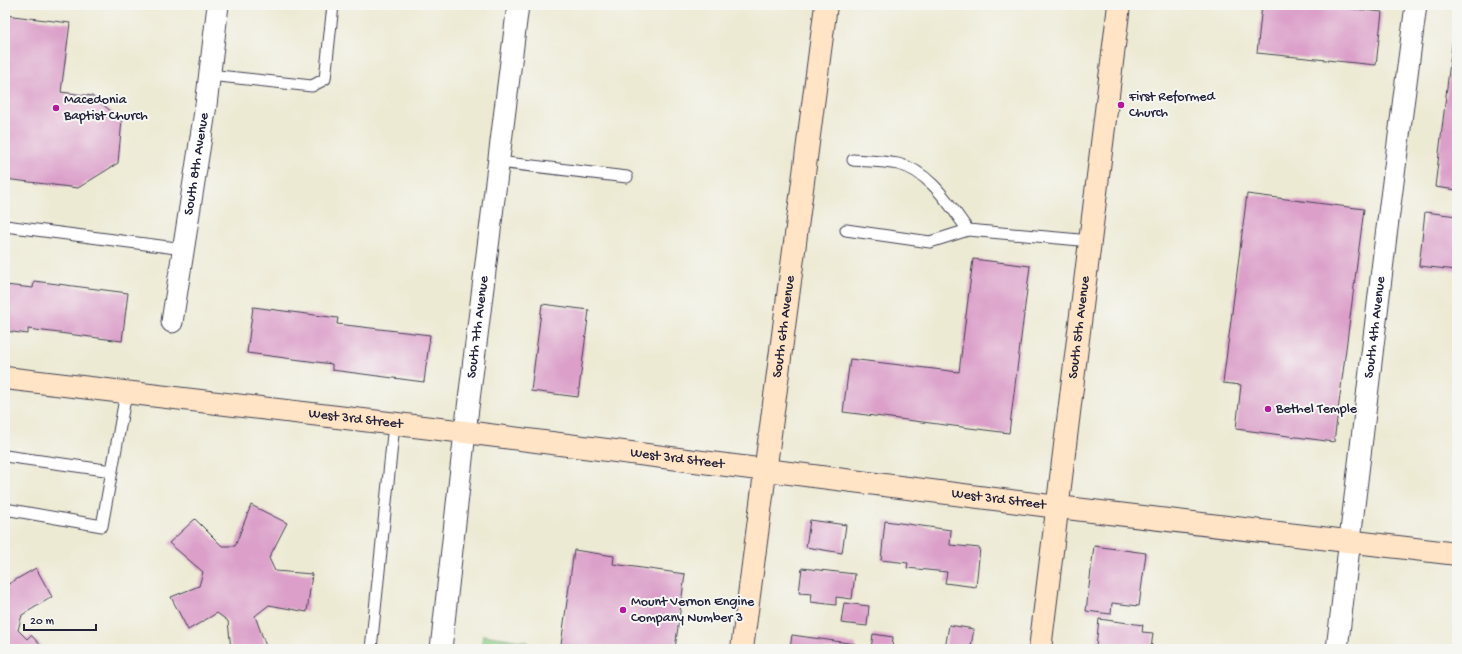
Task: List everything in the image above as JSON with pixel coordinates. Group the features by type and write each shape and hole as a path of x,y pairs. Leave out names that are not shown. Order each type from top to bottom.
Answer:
{"street":[{"name":"South 8th Avenue","path":"172,322 184,249 218,5"},
{"name":"South 7th Avenue","path":"441,649 464,432 518,5"},
{"name":"South 6th Avenue","path":"742,649 826,5"},
{"name":"South 5th Avenue","path":"1040,649 1119,5"},
{"name":"South 4th Avenue","path":"1337,649 1386,236 1416,5"},
{"name":"West 3rd Street","path":"5,378 464,432 1457,554"}],"lane":[{"path":"209,75 312,86 325,79 333,5"},
{"path":"852,160 899,164 922,175 939,192 968,230"},
{"path":"498,162 627,177"},
{"path":"5,226 184,249"},
{"path":"846,230 930,242 968,230 1090,241"},
{"path":"5,509 102,526 126,393"},
{"path":"371,649 394,424"},
{"path":"5,456 112,471"}],"green space":[{"path":"483,635 528,642 527,649 481,649"}],"building":[{"path":"1262,5 1317,5 1382,12 1376,65 1257,53"},
{"path":"1457,12 1457,190 1435,187"},
{"name":"Macedonia Baptist Church","path":"5,15 70,23 61,92 92,96 122,120 118,163 78,188 5,179"},
{"path":"1247,194 1364,209 1334,442 1236,429 1241,385 1223,383"},
{"path":"1425,212 1457,216 1457,270 1419,266"},
{"path":"973,259 1030,266 1009,433 843,412 850,359 959,372"},
{"path":"34,281 128,293 122,341 28,329 28,334 5,331 5,285 33,288"},
{"path":"542,304 589,310 578,397 531,391"},
{"path":"253,307 338,318 337,324 430,335 424,382 332,370 332,364 247,353"},
{"path":"251,505 287,523 269,558 275,571 312,574 307,612 269,605 255,616 267,649 231,649 228,621 217,613 188,630 171,597 199,586 203,572 169,543 195,519 222,546 235,546"},
{"path":"810,520 846,525 842,553 806,547"},
{"path":"885,521 951,530 950,545 980,548 976,587 945,583 947,572 907,568 908,563 881,560"},
{"path":"1094,546 1146,553 1139,606 1112,603 1111,614 1086,611"},
{"name":"Mount Vernon Engine Company Number 3","path":"574,550 614,556 613,564 685,574 675,649 588,649 561,645"},
{"path":"36,568 52,597 22,615 18,630 27,639 31,635 44,649 5,649 5,586"},
{"path":"802,568 855,574 852,599 836,597 836,605 811,602 812,594 799,593"},
{"path":"844,603 869,606 867,626 841,623"},
{"path":"1099,619 1143,625 1142,632 1153,633 1151,649 1116,649 1096,647"},
{"path":"949,625 974,629 971,646 990,649 945,649"},
{"path":"873,634 893,637 892,649 871,649"},
{"path":"792,635 856,644 856,649 790,649"}],"place":[{"name":"First Reformed Church","path":"1121,105"},
{"name":"Macedonia Baptist Church","path":"56,108"},
{"name":"Bethel Temple","path":"1268,409"},
{"name":"Mount Vernon Engine Company Number 3","path":"623,610"}]}
